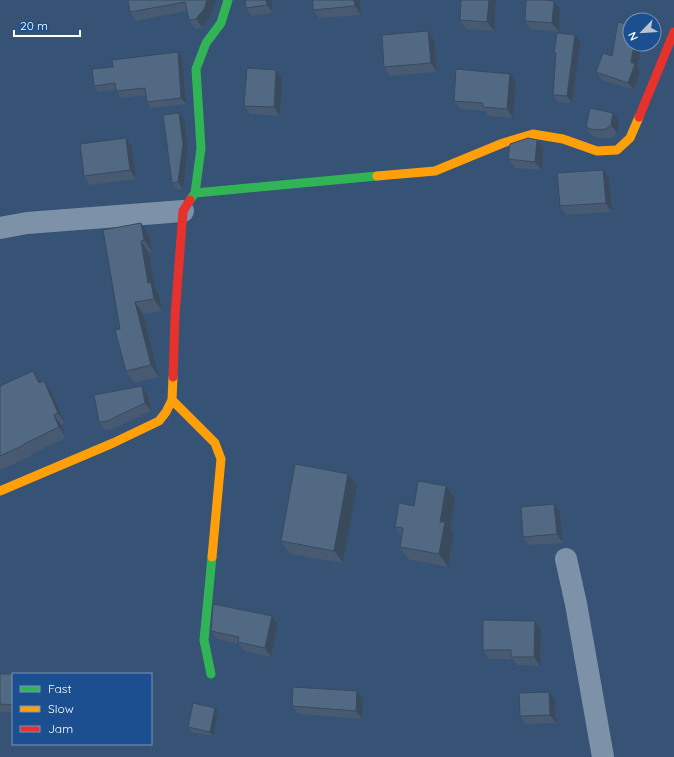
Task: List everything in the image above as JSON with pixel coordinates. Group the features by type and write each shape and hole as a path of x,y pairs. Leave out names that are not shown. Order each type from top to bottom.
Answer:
{"street":[{"path":"0,491 113,443 159,421 166,412 172,400 175,316 183,211 194,193 199,169 201,148 196,69 206,43 221,23 228,0"},
{"path":"194,193 435,171 503,143 533,134 563,139 597,151 617,150 630,138 674,32"},
{"path":"0,228 27,223 183,211"},
{"path":"172,400 216,443 221,459 204,640 211,674"},
{"path":"566,559 576,604 603,757"}],"building":[{"path":"128,0 207,0 204,9 196,19 189,20 185,2 130,12"},
{"path":"245,0 266,0 267,5 246,8"},
{"path":"313,0 354,0 355,6 313,10"},
{"path":"461,0 489,0 487,22 460,20"},
{"path":"526,0 554,1 552,23 525,21"},
{"path":"618,22 622,23 622,52 633,52 631,62 635,64 628,83 596,72 603,53 612,56"},
{"path":"428,31 431,63 384,67 382,35"},
{"path":"557,33 575,35 567,96 553,95 556,53 554,53"},
{"path":"178,52 181,98 147,102 145,88 116,91 115,83 94,86 92,69 113,67 112,60"},
{"path":"247,68 276,70 274,107 244,106"},
{"path":"456,69 510,74 507,109 483,107 483,103 454,101"},
{"path":"590,108 613,113 611,125 606,129 593,130 586,127"},
{"path":"179,113 183,144 178,182 172,183 163,115"},
{"path":"126,138 130,170 84,176 80,144"},
{"path":"528,138 537,140 535,162 508,159 510,144"},
{"path":"603,170 606,203 560,206 557,173"},
{"path":"141,223 144,240 141,241 148,283 151,282 154,299 135,302 151,365 126,371 115,330 120,329 103,230"},
{"path":"33,371 39,383 44,381 58,413 54,415 59,427 0,456 0,386"},
{"path":"142,386 145,403 107,421 99,422 94,395"},
{"path":"295,464 348,474 334,551 281,541"},
{"path":"418,481 446,486 440,522 445,522 439,554 400,547 403,528 395,527 399,503 414,506"},
{"path":"554,504 557,534 523,537 521,507"},
{"path":"213,604 272,616 265,648 238,642 239,637 211,631"},
{"path":"483,620 535,621 534,657 511,657 511,650 483,650"},
{"path":"0,674 12,674 12,705 0,704"},
{"path":"293,687 357,691 356,711 292,706"},
{"path":"549,692 550,715 520,716 519,693"},
{"path":"193,703 215,708 210,732 188,727"}],"traffic: fast":[{"path":"190,200 195,193 201,148 196,69 206,43 221,23 228,0"},
{"path":"195,193 377,176"},
{"path":"211,674 204,640 212,557"}],"traffic: slow":[{"path":"377,176 435,171 503,143 533,134 563,139 597,151 617,150 630,138 639,117"},
{"path":"0,491 113,443 159,421 166,412 172,400 173,377"},
{"path":"172,400 215,443 221,459 212,557"}],"traffic: jam":[{"path":"639,117 674,32"},
{"path":"173,377 175,316 183,211 190,200"}]}
